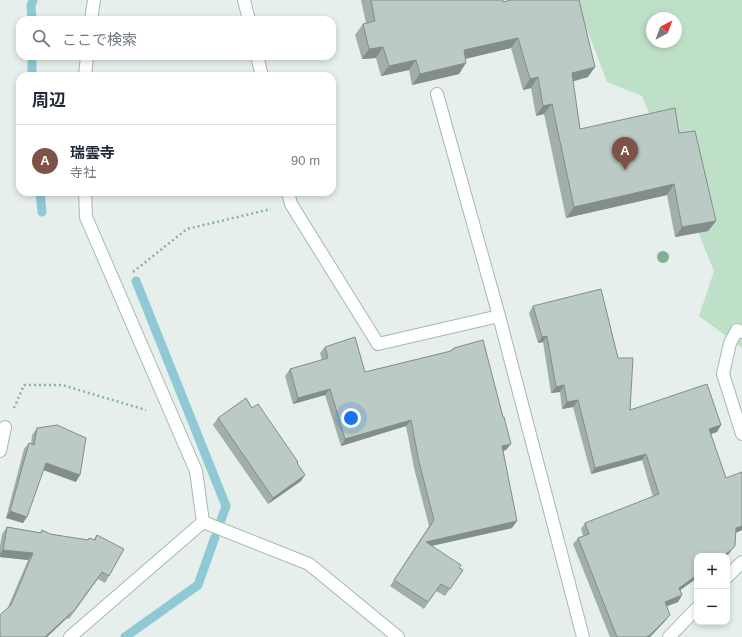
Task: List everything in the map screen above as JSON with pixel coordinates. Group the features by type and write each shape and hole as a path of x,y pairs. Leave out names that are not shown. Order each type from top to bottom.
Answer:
{"street":[{"path":"92,16 94,0"},
{"path":"244,0 248,16"},
{"path":"85,72 87,60"},
{"path":"258,60 261,72"},
{"path":"437,94 499,316 582,637"},
{"path":"85,196 86,217 196,471 202,522"},
{"path":"289,196 291,204 378,344 499,316"},
{"path":"742,332 737,330 730,343 723,374 742,434"},
{"path":"0,451 5,427"},
{"path":"70,637 202,522"},
{"path":"202,522 309,564 398,637"},
{"path":"730,574 742,562"},
{"path":"669,637 694,611"}],"path":[{"path":"116,285 188,230 291,204"},
{"path":"5,427 24,385 62,385 173,418"}],"green space":[{"path":"576,0 742,0 742,348 699,316 714,271 642,96 607,82"}],"building":[{"path":"371,0 503,0 503,2 511,0 579,0 595,67 572,73 580,129 675,108 679,133 695,131 716,221 682,227 674,184 574,207 552,104 543,106 538,77 530,79 518,38 464,50 466,63 420,74 416,60 389,66 383,47 369,49 363,24 375,21"},
{"path":"601,289 618,358 633,358 630,410 707,384 721,425 709,429 726,478 742,472 742,526 736,528 735,546 727,553 694,553 694,577 679,588 682,595 665,602 670,615 650,635 646,637 617,637 578,538 589,534 585,523 659,494 646,454 595,468 578,400 567,402 564,385 556,387 547,336 542,337 533,306"},
{"path":"355,337 365,372 451,351 454,348 483,340 511,444 502,446 517,521 426,542 461,565 459,568 463,570 450,589 441,584 428,602 394,580 434,520 419,462 411,420 345,439 330,389 298,398 290,369 328,358 325,347"},
{"path":"246,398 252,408 258,404 298,462 297,463 305,475 273,498 218,418"},
{"path":"57,425 86,438 80,475 46,463 27,517 10,511 29,443 34,445 37,428"},
{"path":"7,527 41,533 42,530 50,534 88,540 89,538 95,540 97,535 124,549 109,576 102,572 73,612 45,637 0,637 0,615 11,605 33,553 3,550"}],"waterway":[{"path":"32,16 31,6 33,0"},
{"path":"32,60 32,72"},
{"path":"40,196 42,212"},
{"path":"136,281 226,506 221,520"},
{"path":"125,637 198,585 215,537"}],"place":[{"name":"瑞雲寺","path":"625,170"}]}
